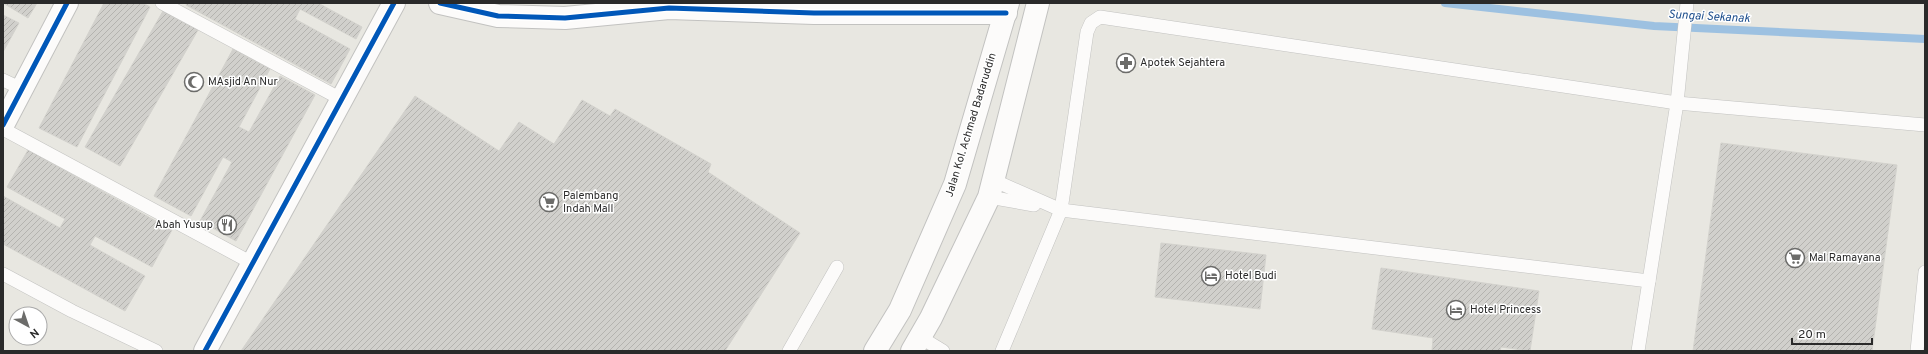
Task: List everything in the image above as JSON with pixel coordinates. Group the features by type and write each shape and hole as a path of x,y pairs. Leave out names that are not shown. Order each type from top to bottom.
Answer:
{"street":[{"path":"3,125 12,84 67,3"},
{"path":"205,351 394,3"},
{"path":"440,3 498,16 566,18 669,8 814,13 1007,8"},
{"path":"916,344 991,189 1038,3"},
{"name":"Jalan Kol. Achmad Badaruddin","path":"875,351 900,310 955,184 1007,8"}],"lane":[{"path":"162,3 341,99"},
{"path":"1638,351 1677,103 1681,50 1687,3"},
{"path":"1002,351 1061,210 1087,32 1092,23 1100,17 1677,103 1925,125"},
{"path":"3,129 252,263"},
{"path":"991,189 1061,210 1649,281"},
{"path":"789,351 837,267"},
{"path":"1917,351 1925,272"},
{"path":"3,274 72,311 156,351"},
{"path":"916,344 943,351"}],"building":[{"path":"3,3 37,3 28,18"},
{"path":"104,3 143,3 150,7 77,147 39,128"},
{"path":"187,3 318,3 362,27 356,39 300,9 295,19 350,49 331,84 186,5"},
{"path":"163,11 198,30 120,166 85,147"},
{"path":"3,15 19,23 3,52"},
{"path":"233,49 270,69 239,127 249,132 280,76 315,95 236,241 200,221 232,162 223,157 191,216 154,196"},
{"name":"Palembang Indah Mall","path":"415,96 499,151 519,122 554,144 582,100 610,116 615,109 711,164 708,172 800,233 725,351 241,351"},
{"name":"Mal Ramayana","path":"1721,143 1897,165 1872,351 1693,351"},
{"path":"28,150 172,230 152,267 95,236 90,245 145,276 125,311 3,244 3,196 60,228 65,219 7,187"},
{"name":"Hotel Budi","path":"1161,243 1266,255 1260,309 1155,297"},
{"name":"Hotel Princess","path":"1381,268 1539,291 1530,351 1501,347 1500,351 1432,351 1433,338 1372,329"}],"waterway":[{"name":"Sungai Sekanak","path":"1445,3 1654,26 1925,39"}],"cycle path":[{"path":"3,125 67,3"},
{"path":"205,351 394,3"},
{"path":"440,3 498,16 565,18 669,8 814,13 1006,13"}],"place":[{"name":"Apotek Sejahtera","path":"1126,63"},
{"name":"MAsjid An Nur","path":"194,82"},
{"name":"Palembang Indah Mall","path":"549,202"},
{"name":"Abah Yusup","path":"227,225"},
{"name":"Mal Ramayana","path":"1795,258"},
{"name":"Hotel Budi","path":"1211,276"},
{"name":"Hotel Princess","path":"1456,310"}]}
